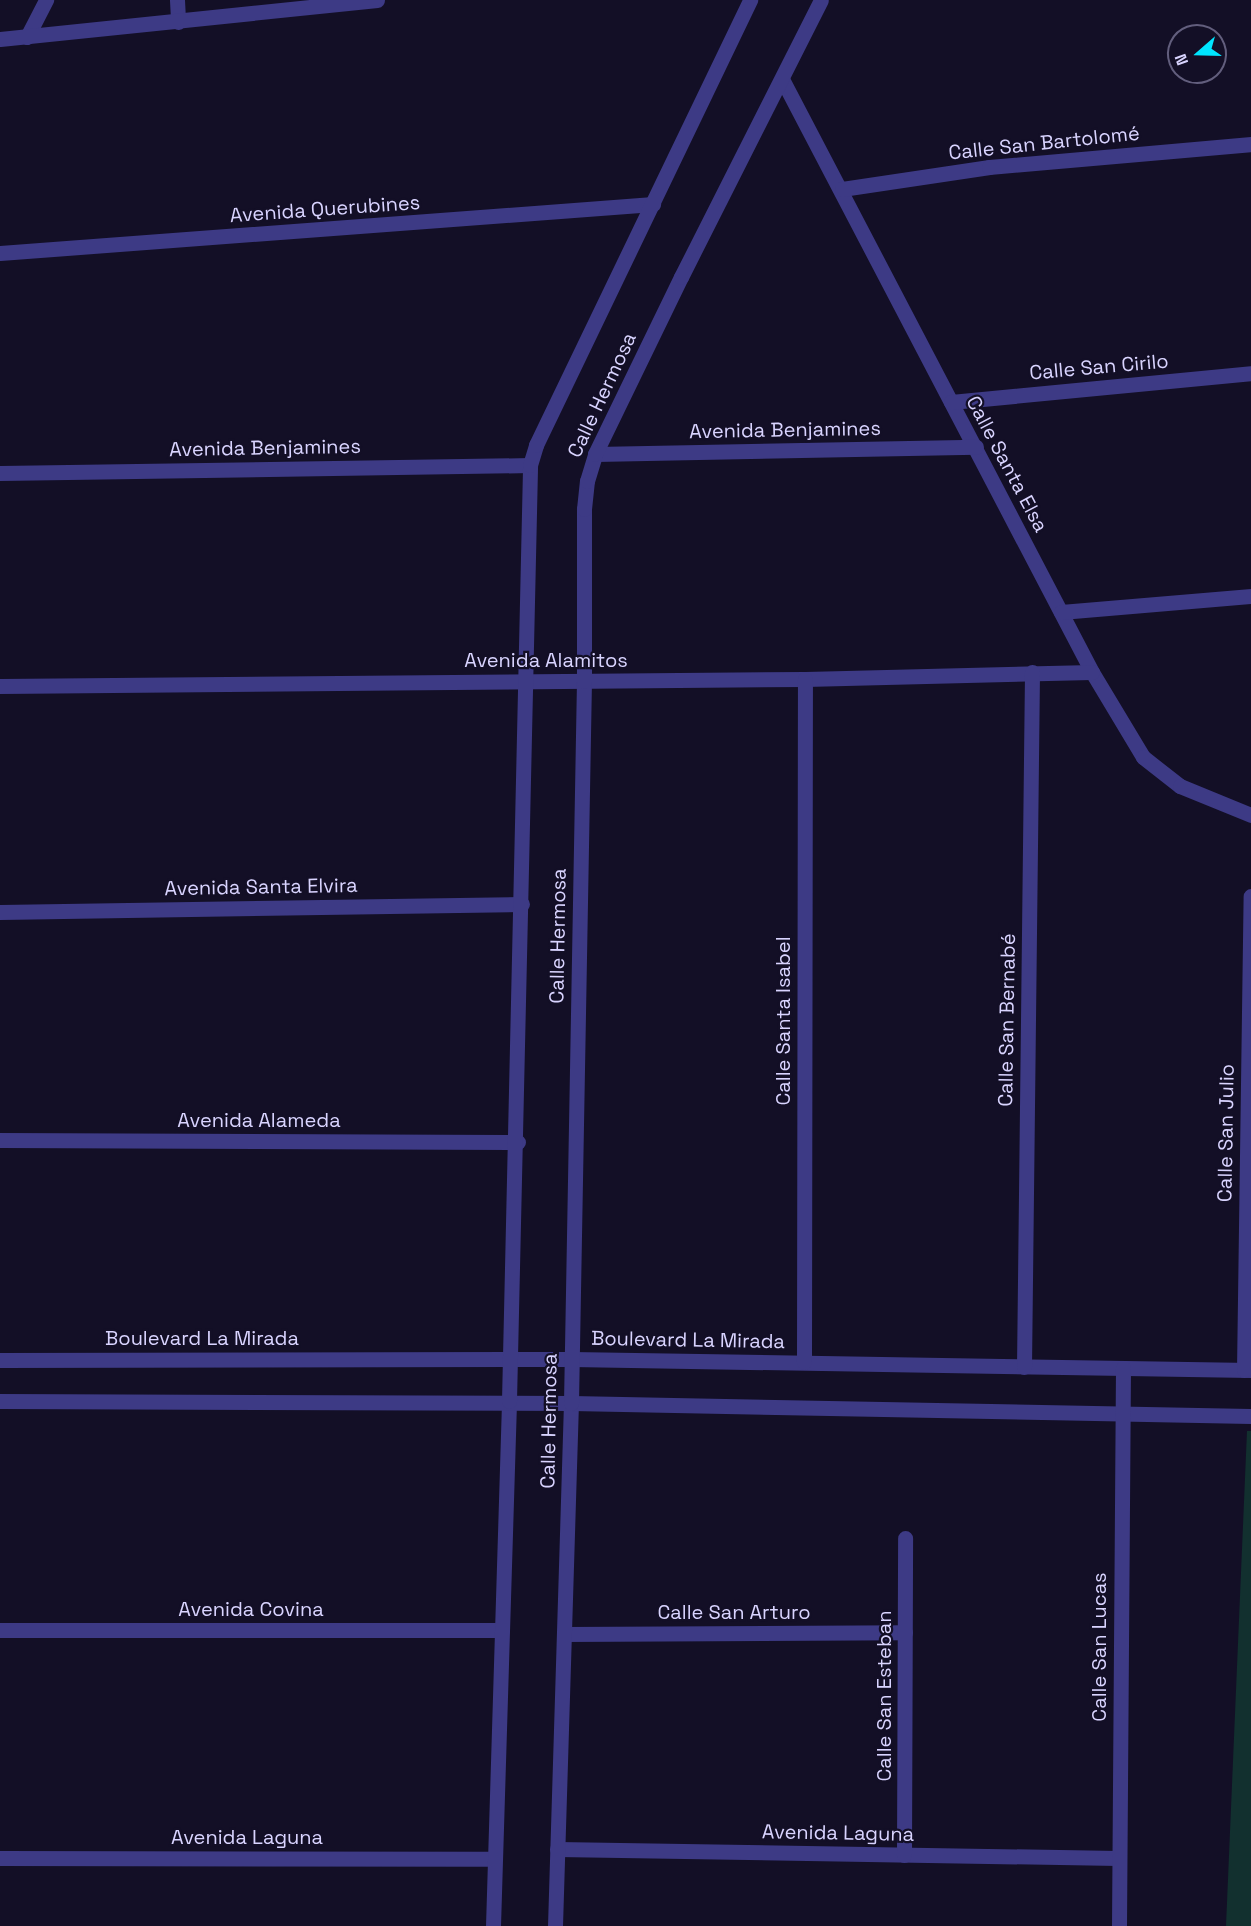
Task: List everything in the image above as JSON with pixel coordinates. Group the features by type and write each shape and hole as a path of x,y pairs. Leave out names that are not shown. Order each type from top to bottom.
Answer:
{"street":[{"path":"27,37 46,0"},
{"path":"177,0 178,22"},
{"path":"0,39 377,0"},
{"name":"Calle Hermosa","path":"493,1926 509,1358 518,1142 524,681 530,465 536,445 750,0"},
{"name":"Calle Hermosa","path":"555,1926 571,1403 584,681 584,509 595,454 821,0"},
{"name":"Calle Santa Elsa","path":"782,79 842,189 1092,672 1143,757 1160,773 1180,786 1251,815"},
{"name":"Calle San Bartolomé","path":"842,189 989,167 1251,144"},
{"name":"Avenida Querubines","path":"0,253 653,204"},
{"name":"Calle San Cirilo","path":"951,402 1251,373"},
{"name":"Avenida Benjamines","path":"595,454 976,447"},
{"name":"Avenida Benjamines","path":"0,473 530,465"},
{"path":"1061,612 1251,596"},
{"name":"Calle San Bernabé","path":"1023,1367 1032,672"},
{"name":"Avenida Alamitos","path":"0,686 805,679 1092,672"},
{"name":"Calle Santa Isabel","path":"804,1362 805,679"},
{"name":"Calle San Julio","path":"1247,1370 1251,896"},
{"name":"Avenida Santa Elvira","path":"0,912 522,904"},
{"name":"Avenida Alameda","path":"0,1140 518,1142"},
{"name":"Boulevard La Mirada","path":"0,1360 509,1358 1247,1370"},
{"name":"Calle San Lucas","path":"1119,1926 1123,1368"},
{"path":"0,1401 509,1401 1122,1411 1251,1416"},
{"name":"Calle San Esteban","path":"904,1855 905,1538"},
{"name":"Avenida Covina","path":"0,1630 502,1630"},
{"name":"Calle San Arturo","path":"564,1634 905,1632"},
{"name":"Avenida Laguna","path":"557,1849 1119,1858"},
{"name":"Avenida Laguna","path":"0,1858 494,1859"}],"green space":[{"path":"1247,1431 1251,1431 1251,1926 1226,1926"}]}
